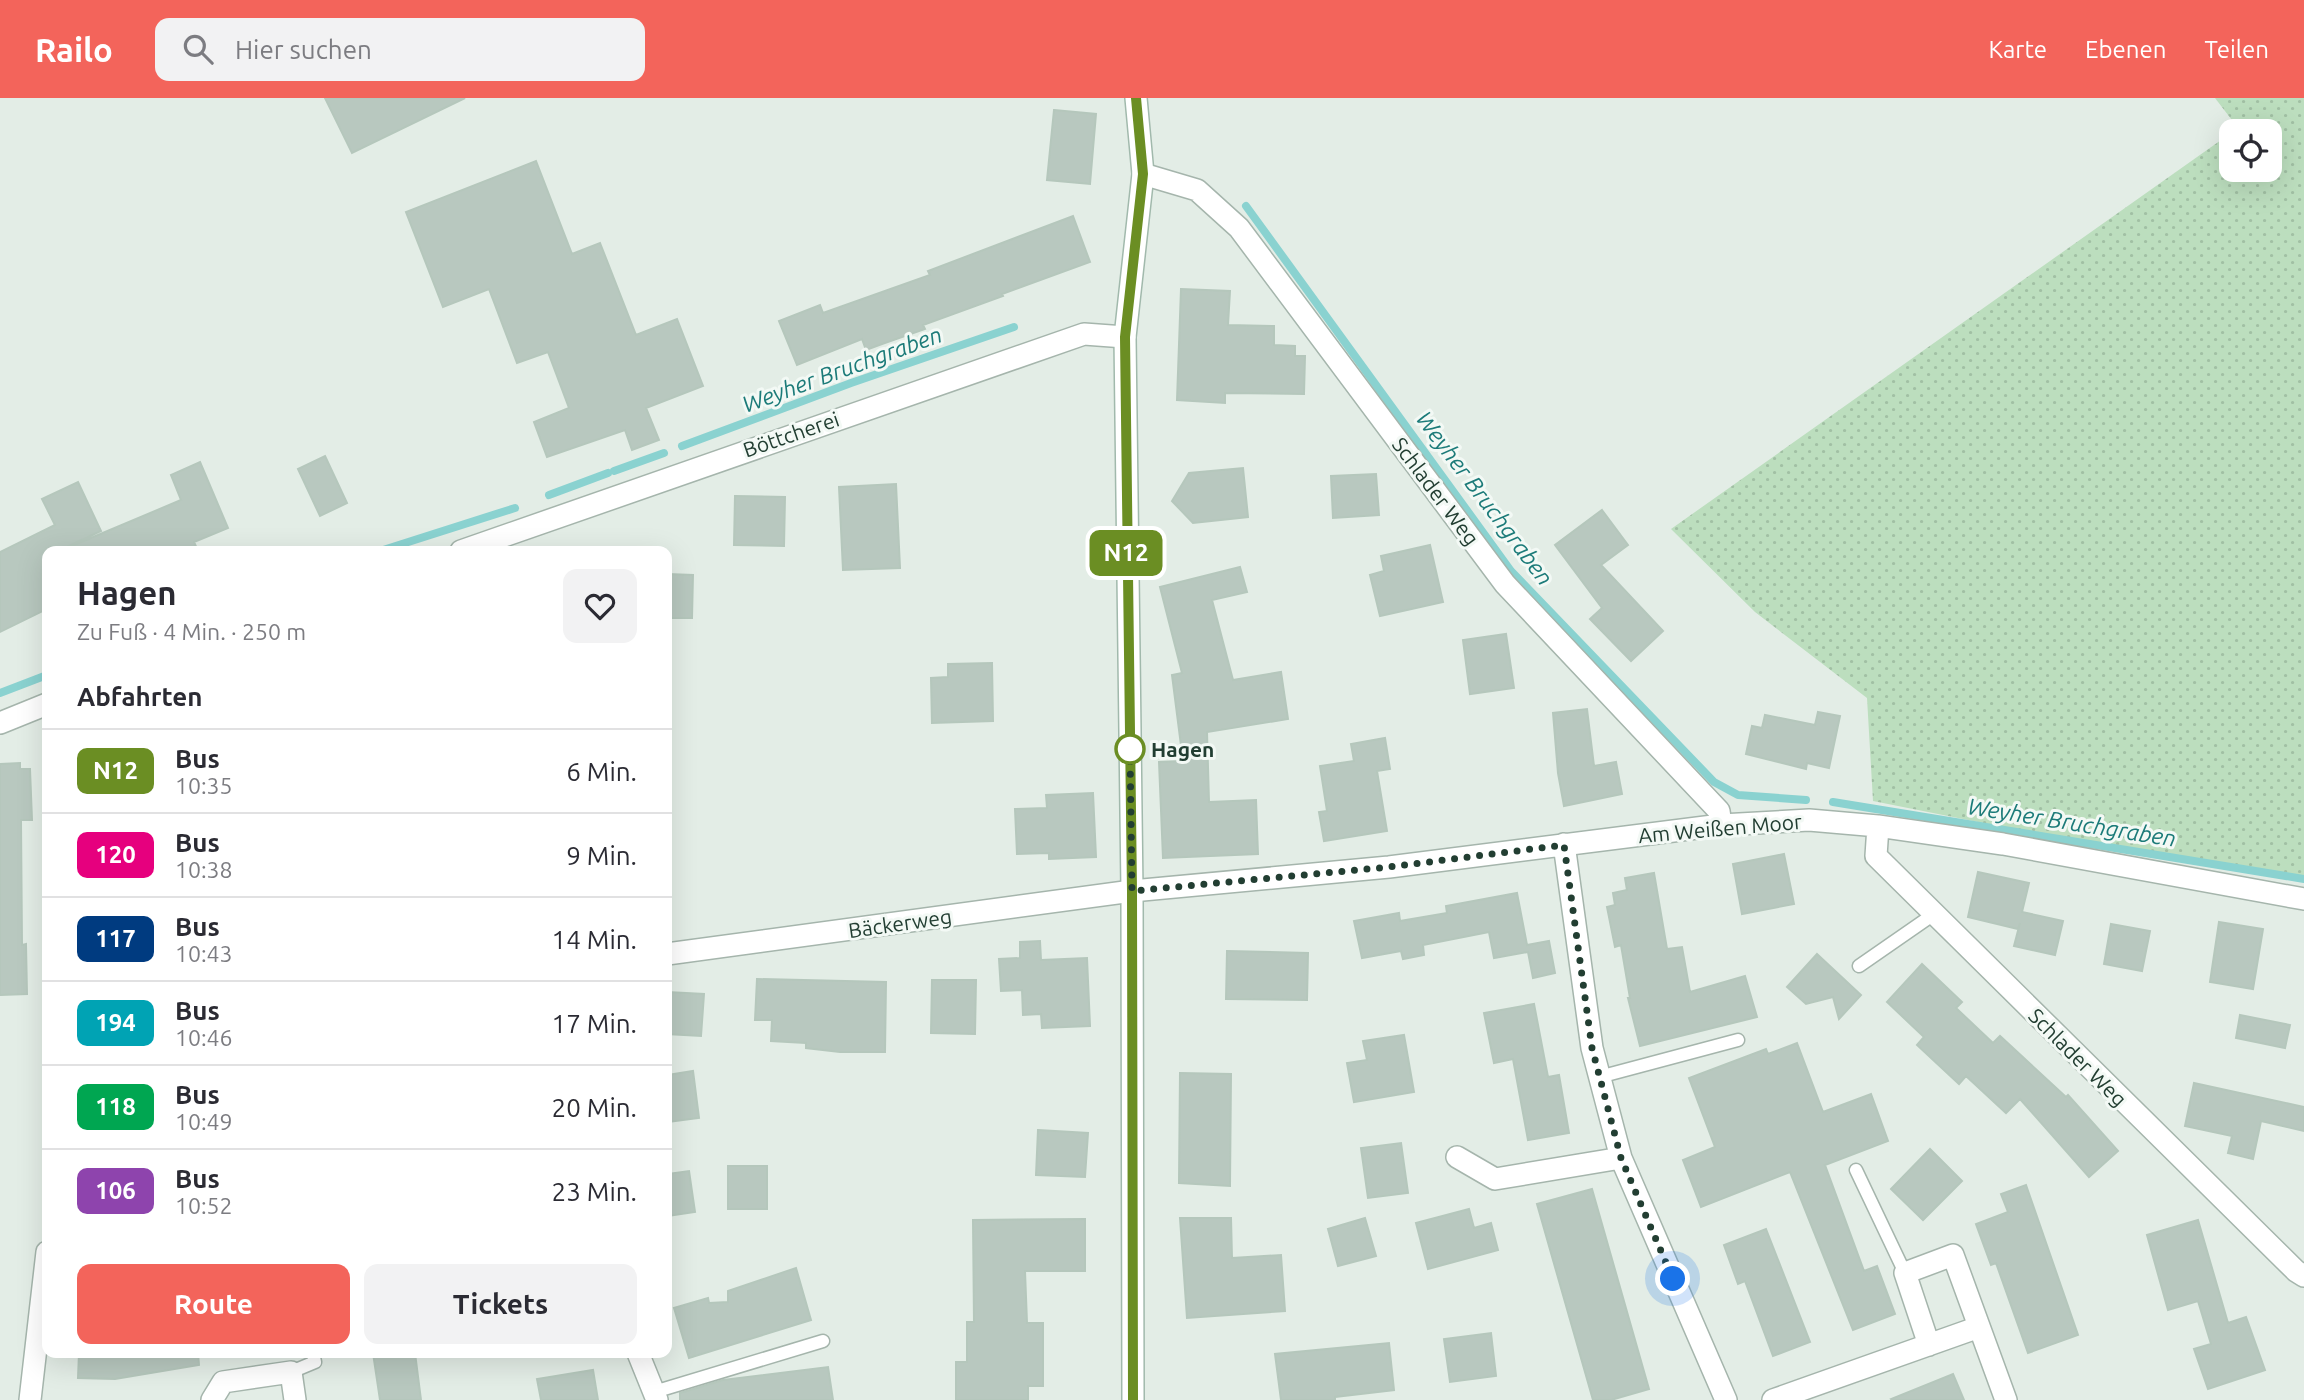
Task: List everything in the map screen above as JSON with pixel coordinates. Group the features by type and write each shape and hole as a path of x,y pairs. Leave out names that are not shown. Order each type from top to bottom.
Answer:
{"street":[{"path":"1133,1400 1132,891 1125,337 1143,174 1136,98"},
{"name":"Schlader Weg","path":"1143,174 1197,190 1239,228 1505,584 1719,811 1721,825"},
{"name":"Böttcherei","path":"475,546 1084,334 1125,337"},
{"path":"0,723 42,706"},
{"name":"Am Weißen Moor","path":"1132,891 1389,867 1721,825 1809,820 1878,826 2003,844 2304,899"},
{"name":"Schlader Weg","path":"1878,826 1877,856 2304,1276"},
{"path":"1564,845 1592,1048 1621,1158 1726,1400"},
{"name":"Bäckerweg","path":"672,953 1132,891"},
{"path":"1457,1157 1495,1179 1621,1158"},
{"path":"1929,1345 1905,1273 1953,1255 2006,1400"},
{"path":"30,1400 42,1296"},
{"path":"1773,1400 1979,1327"},
{"path":"640,1358 656,1396"},
{"path":"212,1400 223,1382 290,1372 295,1400"}],"lane":[{"path":"1859,966 1934,914"},
{"path":"1600,1077 1738,1040"},
{"path":"1856,1170 1905,1273"},
{"path":"656,1396 823,1342"},
{"path":"290,1372 315,1362 314,1358"}],"green space":[{"path":"2215,98 2304,98 2304,876 2003,827 1873,801 1867,698 1755,612 1671,529 2219,141 2219,182 2282,182 2282,119 2231,119"}],"building":[{"path":"325,98 465,98 352,153"},
{"path":"1054,110 1096,114 1090,184 1047,180"},
{"path":"536,161 572,254 600,243 636,335 677,319 703,386 646,408 659,440 632,450 625,430 547,457 534,422 569,408 548,352 517,363 489,289 443,307 406,212"},
{"path":"1073,216 1090,262 923,325 925,329 866,350 862,339 797,365 779,321 820,305 823,313 930,275 928,271"},
{"path":"1181,289 1230,291 1228,325 1274,326 1274,345 1295,346 1295,356 1305,356 1304,394 1225,393 1225,403 1177,400"},
{"path":"325,456 347,503 320,516 298,469"},
{"path":"200,462 228,528 194,542 196,546 72,546 181,500 171,475"},
{"path":"1243,468 1248,517 1193,523 1172,501 1189,473"},
{"path":"1376,474 1379,515 1333,518 1331,476"},
{"path":"78,482 101,531 69,546 42,546 42,611 0,632 0,552 55,525 42,499"},
{"path":"896,484 900,568 843,570 839,487"},
{"path":"735,496 785,497 784,546 734,545"},
{"path":"1602,510 1628,545 1601,565 1663,631 1631,661 1590,619 1602,608 1555,545"},
{"path":"1430,545 1443,602 1380,616 1370,575 1384,571 1381,556"},
{"path":"1240,567 1247,592 1212,600 1233,680 1281,672 1288,719 1207,732 1209,802 1256,800 1258,854 1163,858 1159,762 1183,761 1172,675 1182,673 1160,587"},
{"path":"672,574 693,575 692,618 672,618"},
{"path":"1506,634 1514,688 1470,694 1463,640"},
{"path":"992,663 993,721 932,723 931,678 948,677 948,664"},
{"path":"1587,709 1594,766 1616,762 1622,794 1564,806 1553,713"},
{"path":"1818,712 1840,716 1829,768 1807,763 1806,769 1746,754 1752,726 1762,728 1765,715 1815,725"},
{"path":"1385,738 1390,769 1377,771 1387,831 1324,841 1319,812 1327,811 1320,766 1354,761 1351,744"},
{"path":"20,763 20,769 30,769 32,820 21,820 22,945 26,944 27,994 0,995 0,764"},
{"path":"1093,793 1096,857 1049,859 1049,853 1017,854 1015,809 1047,808 1046,795"},
{"path":"1784,854 1794,904 1742,914 1733,864"},
{"path":"1978,872 2029,883 2022,912 2063,921 2055,955 2014,946 2020,923 2018,929 1968,917"},
{"path":"1654,873 1667,949 1682,947 1690,992 1745,976 1757,1017 1640,1046 1628,998 1621,945 1615,947 1607,907 1615,905 1613,893 1627,890 1625,878"},
{"path":"1517,893 1527,945 1549,941 1555,973 1533,978 1528,952 1494,958 1489,932 1423,945 1424,955 1403,959 1401,951 1362,958 1354,921 1399,913 1400,921 1447,913 1446,906"},
{"path":"2219,922 2263,929 2253,989 2210,982"},
{"path":"2111,924 2150,931 2142,971 2104,964"},
{"path":"1040,941 1041,960 1087,958 1090,1026 1042,1028 1041,1014 1023,1015 1022,990 1001,991 999,959 1020,958 1020,942"},
{"path":"1227,951 1308,953 1307,1000 1226,999"},
{"path":"1817,954 1861,995 1839,1019 1833,997 1806,1004 1787,987"},
{"path":"1922,964 1962,1002 1956,1008 1993,1043 2000,1036 2066,1097 2068,1095 2118,1151 2089,1177 2020,1099 2006,1113 1966,1076 1959,1084 1917,1045 1924,1037 1887,1002"},
{"path":"757,979 886,982 885,1052 840,1052 806,1048 806,1043 771,1041 772,1020 755,1020"},
{"path":"932,980 976,980 975,1034 931,1033"},
{"path":"672,992 704,994 701,1036 672,1034"},
{"path":"1534,1004 1548,1077 1559,1075 1569,1133 1528,1140 1513,1059 1494,1063 1484,1013"},
{"path":"2240,1015 2290,1025 2285,1048 2236,1038"},
{"path":"1404,1035 1414,1092 1354,1102 1347,1063 1367,1060 1363,1041"},
{"path":"1797,1043 1823,1112 1871,1094 1888,1141 1825,1165 1864,1271 1877,1266 1895,1314 1853,1330 1790,1172 1701,1207 1683,1160 1715,1147 1689,1078 1766,1049 1768,1054"},
{"path":"693,1071 699,1118 672,1121 672,1074"},
{"path":"1180,1073 1231,1074 1230,1186 1179,1183"},
{"path":"2194,1083 2304,1107 2304,1131 2261,1121 2253,1159 2228,1153 2232,1136 2185,1126"},
{"path":"1038,1130 1088,1133 1085,1177 1036,1175"},
{"path":"1401,1143 1408,1193 1368,1198 1361,1148"},
{"path":"1930,1149 1962,1181 1923,1220 1891,1189"},
{"path":"728,1166 767,1166 767,1209 728,1209"},
{"path":"689,1171 695,1212 672,1215 672,1173"},
{"path":"2026,1185 2078,1335 2028,1353 1996,1263 1991,1265 1976,1224 2008,1212 2001,1194"},
{"path":"1592,1189 1649,1389 1611,1400 1593,1400 1537,1204"},
{"path":"1469,1209 1474,1228 1491,1223 1498,1250 1428,1269 1416,1223"},
{"path":"1180,1218 1231,1218 1232,1258 1281,1255 1285,1311 1187,1318"},
{"path":"1365,1218 1376,1256 1338,1266 1328,1229"},
{"path":"1085,1219 1085,1271 1025,1271 1027,1323 1043,1323 1043,1386 1028,1386 1028,1400 956,1400 956,1362 967,1362 967,1322 974,1322 973,1220"},
{"path":"2198,1220 2228,1323 2246,1317 2265,1370 2208,1389 2194,1349 2211,1344 2198,1301 2168,1310 2147,1235"},
{"path":"1766,1229 1810,1342 1773,1356 1745,1281 1738,1284 1724,1245"},
{"path":"796,1268 811,1320 689,1358 674,1308 708,1298 709,1303 728,1302 728,1291"},
{"path":"1491,1333 1496,1376 1450,1382 1444,1339"},
{"path":"1389,1343 1394,1390 1335,1397 1335,1400 1281,1400 1275,1354"},
{"path":"79,1358 198,1358 199,1365 115,1379 78,1378"},
{"path":"374,1358 416,1358 421,1400 380,1400"},
{"path":"828,1367 833,1400 680,1400 680,1393 723,1380"},
{"path":"593,1370 598,1400 541,1400 537,1379"},
{"path":"1953,1374 1964,1400 1891,1399"}],"waterway":[{"name":"Weyher Bruchgraben","path":"1246,206 1511,571 1714,782 1738,795 1806,800"},
{"name":"Weyher Bruchgraben","path":"682,446 851,383 1014,327"},
{"name":"Weyher Bruchgraben","path":"614,471 664,453"},
{"name":"Weyher Bruchgraben","path":"549,495 608,473"},
{"name":"Weyher Bruchgraben","path":"396,546 515,508"},
{"name":"Weyher Bruchgraben","path":"0,693 42,677"},
{"name":"Weyher Bruchgraben","path":"1833,802 2304,879"}],"bus line":[{"name":"N12","path":"1133,1400 1132,891 1125,337 1143,174 1136,98"}],"place":[{"name":"Hagen","path":"1130,749"}],"route":[{"path":"1130,749 1132,891 1389,867 1564,845 1592,1048 1621,1158 1673,1279"}]}
